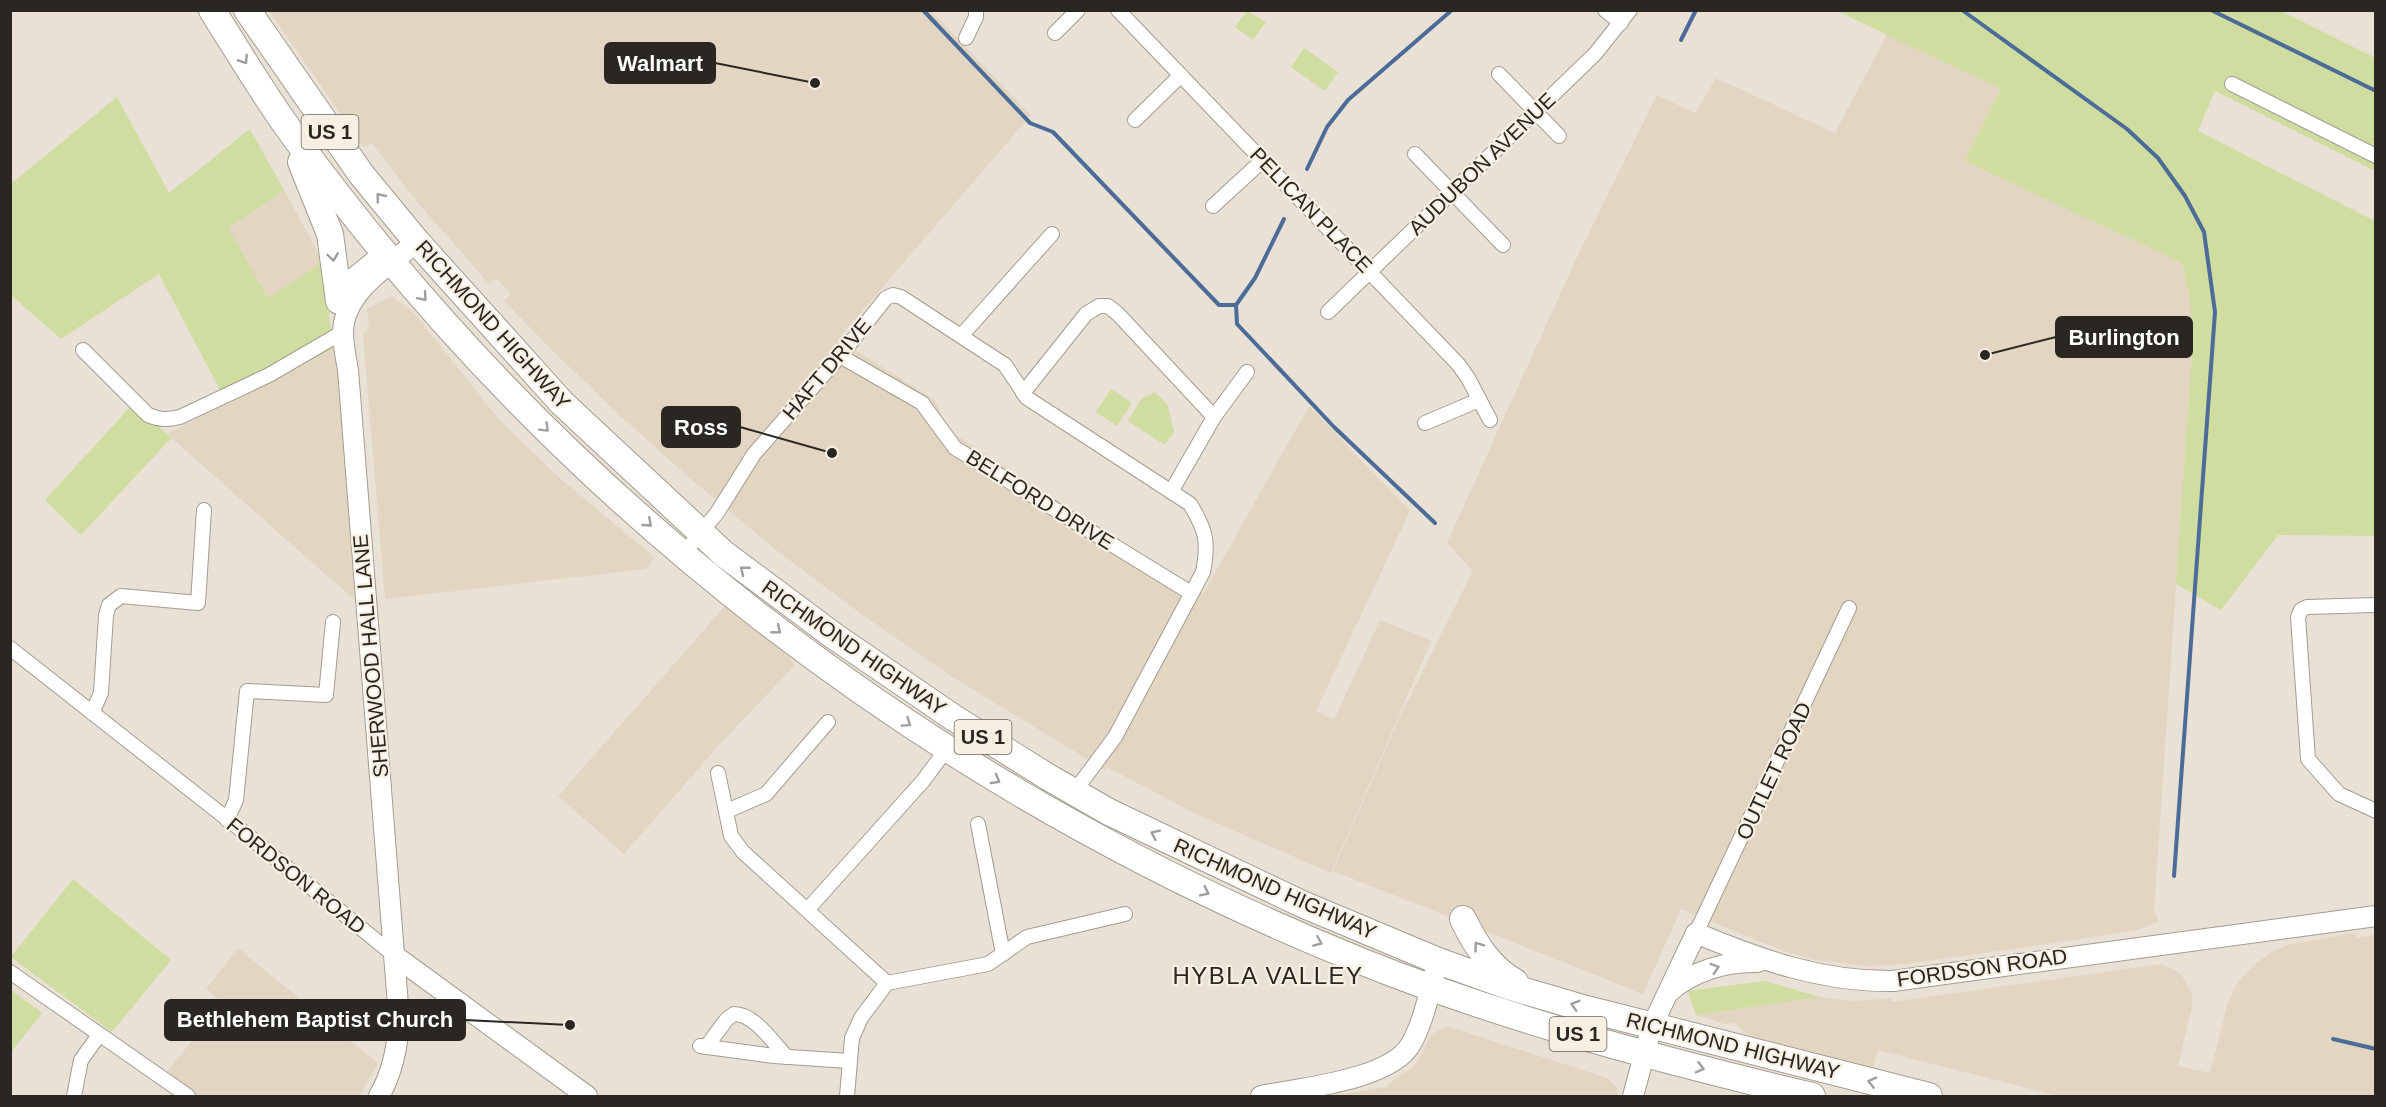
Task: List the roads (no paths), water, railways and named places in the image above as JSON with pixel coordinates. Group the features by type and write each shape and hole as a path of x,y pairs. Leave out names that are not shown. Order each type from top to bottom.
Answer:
{"highway":[{"name":"RICHMOND HIGHWAY","path":"212,10 285,124 389,257 503,387 591,473 682,554 787,639 946,750 1074,826 1163,872 1273,924 1364,962 1512,1014 1644,1053 1812,1096"},
{"name":"RICHMOND HIGHWAY","path":"247,10 334,137 413,238 562,403 700,532 768,589 891,677 998,747 1074,792 1192,853 1292,900 1438,961 1533,993 1652,1026 1929,1096"},
{"path":"285,124 330,234 339,301"},
{"path":"1463,919 1474,943 1491,962 1508,978 1533,993"}],"street":[{"path":"966,38 976,17 976,10"},
{"path":"1055,33 1078,10"},
{"name":"PELICAN PLACE","path":"1118,10 1458,364 1490,420"},
{"path":"1605,10 1621,23"},
{"name":"AUDUBON AVENUE","path":"1328,312 1595,54 1630,10"},
{"path":"1499,74 1559,136"},
{"path":"1135,120 1181,75"},
{"path":"2232,84 2376,156"},
{"path":"1415,154 1503,245"},
{"path":"1214,206 1263,160"},
{"path":"1052,234 961,336 1005,365 1027,398 1190,504 1203,525 1206,554 1203,572 1115,737 1074,792"},
{"path":"83,350 148,415 169,420 180,417 269,375 343,332 339,301 355,277 389,257 413,238"},
{"name":"SHERWOOD HALL LANE","path":"379,1096 390,1074 399,1030 348,370 343,332 347,313 355,297 389,257"},
{"name":"HAFT DRIVE","path":"682,554 717,513 754,454 840,356 886,298 893,295 901,297 961,336"},
{"path":"1023,393 1086,314 1099,306 1108,306 1214,417"},
{"name":"BELFORD DRIVE","path":"840,356 922,403 955,448 1191,593"},
{"path":"1171,492 1214,417 1247,372"},
{"path":"1425,423 1479,400"},
{"path":"92,713 101,693 106,615 110,605 121,596 198,603 204,510"},
{"path":"2376,605 2307,607 2301,610 2298,617 2308,759 2339,794 2376,811"},
{"name":"OUTLET ROAD","path":"1696,933 1850,608"},
{"path":"227,820 237,800 247,691 326,695 333,622"},
{"name":"FORDSON ROAD","path":"10,648 395,956 587,1096"},
{"path":"727,812 766,794 828,722"},
{"path":"808,909 923,781 946,750"},
{"path":"718,773 731,836 742,852 808,909 887,983"},
{"path":"978,824 1003,954"},
{"path":"847,1096 852,1038 861,1017 887,983 988,964 1027,937 1125,914"},
{"name":"FORDSON ROAD","path":"1696,933 1770,962 1836,978 1893,981 2376,916"},
{"path":"1633,1096 1652,1026 1696,933"},
{"path":"1261,1096 1372,1074 1391,1065 1410,1047 1438,961"},
{"path":"1667,994 1680,981 1720,966 1743,962 1770,962"},
{"path":"10,972 184,1095"},
{"path":"787,1057 750,1019 740,1014 734,1014 727,1019 703,1046 787,1057 849,1061"},
{"path":"74,1096 81,1060 99,1035"}],"waterway":[{"path":"923,10 1030,123 1053,132 1219,305 1236,305"},
{"path":"1307,169 1327,127 1348,100 1452,10"},
{"path":"1681,40 1696,10"},
{"path":"1962,10 2127,129 2158,158 2185,196 2204,232 2215,312 2174,876"},
{"path":"2211,10 2376,91"},
{"path":"1284,219 1255,278 1236,305 1237,324 1334,427 1435,523"},
{"path":"2333,1039 2376,1049"}],"place":[{"name":"Walmart","path":"815,83"},
{"name":"Burlington","path":"1985,355"},
{"name":"Ross","path":"832,453"},
{"name":"Bethlehem Baptist Church","path":"570,1025"}],"district":[{"name":"HYBLA VALLEY","path":"1268,976"}]}
